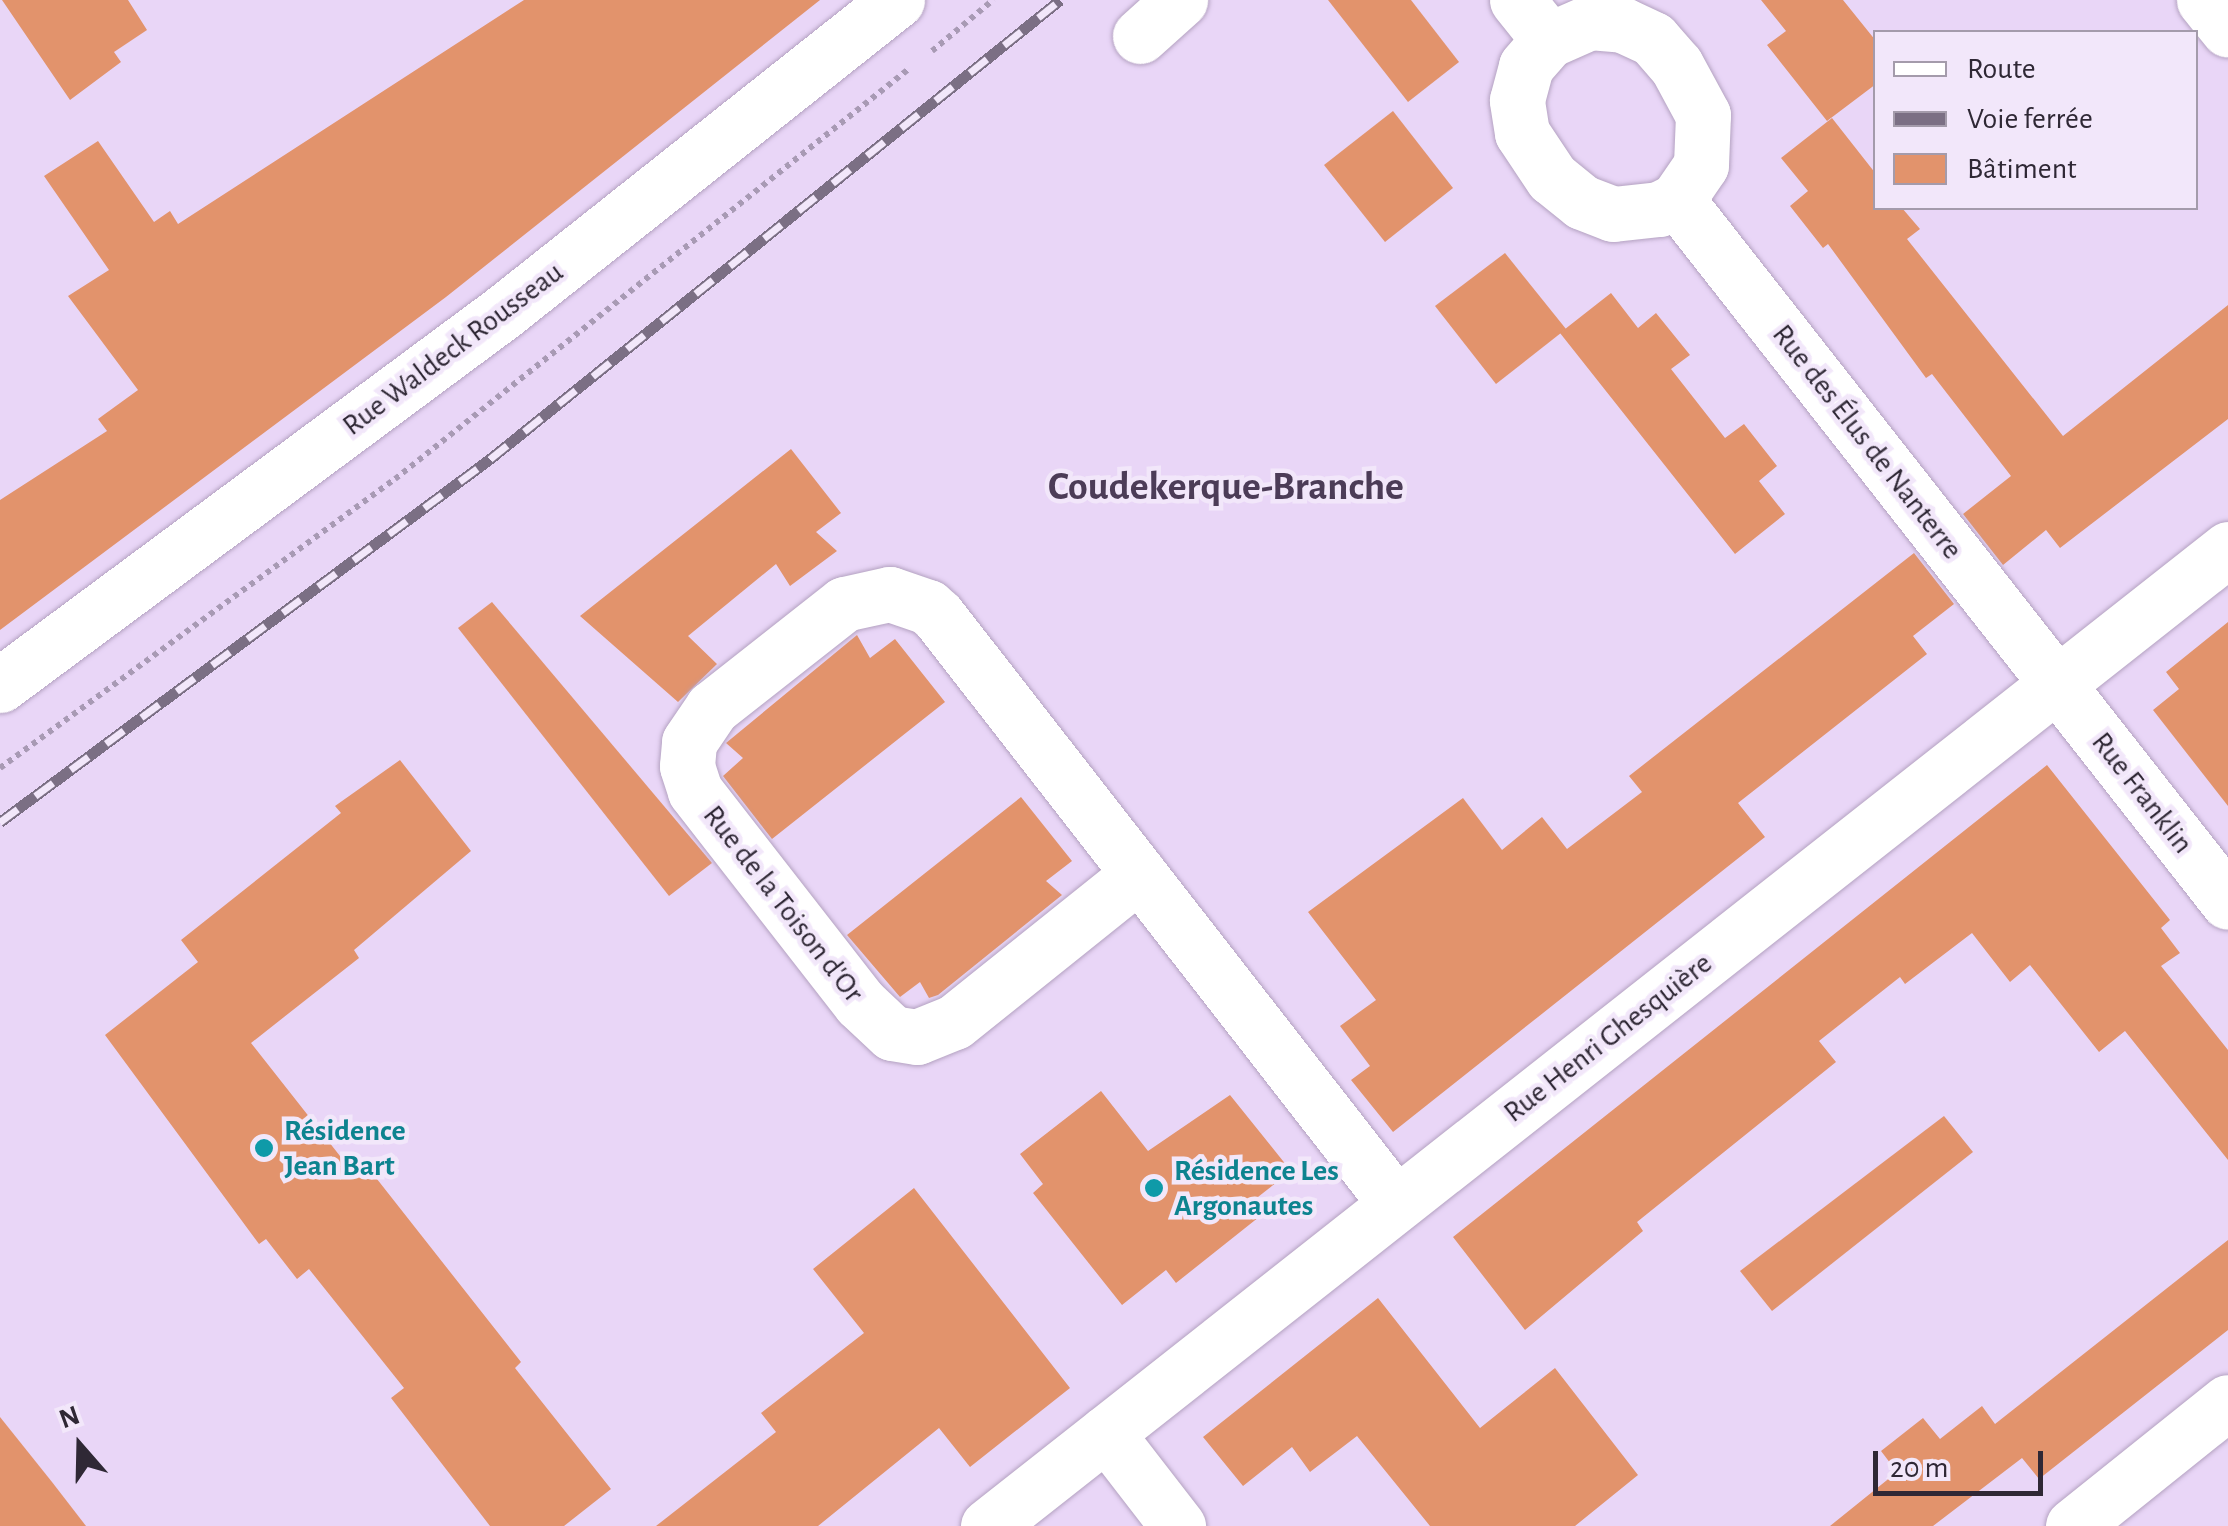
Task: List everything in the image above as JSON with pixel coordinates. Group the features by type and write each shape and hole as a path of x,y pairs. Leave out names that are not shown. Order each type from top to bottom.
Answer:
{"street":[{"name":"Rue Waldeck Rousseau","path":"0,686 502,313 898,0"},
{"path":"1140,36 1180,0"},
{"path":"2204,0 2228,30"},
{"path":"1533,20 1623,25 1653,39 1676,65 1706,130 1701,165 1678,200 1649,212 1613,214 1567,192 1541,164 1522,133 1517,100 1533,20"},
{"name":"Rue des Élus de Nanterre","path":"1678,200 2056,685"},
{"name":"Rue Henri Ghesquière","path":"988,1526 2228,549"},
{"name":"Rue de la Toison d'Or","path":"1140,874 954,1022 918,1037 892,1033 860,1003 694,791 686,766 689,742 712,708 830,613 874,594 902,596 938,616 1140,874 1396,1204"},
{"name":"Rue Franklin","path":"2056,685 2228,902"},
{"path":"2073,1526 2228,1402"},
{"path":"1106,1433 1178,1526"}],"path":[{"path":"0,768 470,422 993,0"}],"building":[{"path":"2,0 128,0 147,30 114,52 121,62 70,100"},
{"path":"524,0 820,0 446,297 0,630 0,500 107,431 98,419 138,390 68,296 109,270 44,176 98,141 154,222 170,211 178,224"},
{"path":"1328,0 1411,0 1459,62 1408,102"},
{"path":"1761,0 1843,0 1873,37 1873,86 1827,121 1767,45 1786,31"},
{"path":"1393,111 1453,188 1385,242 1324,165"},
{"path":"1832,118 1873,170 1873,210 1904,210 1920,229 1907,239 2063,436 2228,305 2228,419 2060,548 2046,530 2003,565 1963,514 2011,476 1932,374 1926,378 1828,244 1823,248 1790,206 1808,191 1781,158"},
{"path":"1505,253 1566,329 1496,384 1435,306"},
{"path":"1611,293 1638,328 1656,313 1690,355 1671,369 1725,438 1744,424 1777,466 1759,481 1785,514 1735,554 1560,333"},
{"path":"791,449 841,513 816,532 837,551 790,586 776,564 688,636 717,664 678,702 580,616"},
{"path":"1914,553 1954,604 1913,636 1927,654 1738,803 1765,837 1393,1132 1351,1080 1370,1066 1340,1026 1376,1000 1308,912 1463,798 1502,850 1542,817 1567,849 1642,792 1629,776"},
{"path":"492,602 712,863 669,896 458,628"},
{"path":"2228,622 2228,806 2153,710 2179,689 2166,672"},
{"path":"857,635 870,658 895,639 945,702 772,839 723,776 743,758 726,743"},
{"name":"Résidence Jean Bart","path":"400,760 471,851 354,950 359,958 251,1043 351,1170 362,1160 521,1362 515,1368 611,1489 564,1526 490,1526 391,1398 404,1388 309,1269 297,1279 266,1239 259,1244 105,1035 198,962 181,940 341,813 335,806"},
{"path":"2047,765 2170,920 2161,928 2180,953 2161,966 2228,1050 2228,1160 2125,1031 2099,1052 2030,965 2010,982 1972,933 1905,984 1900,977 1819,1041 1836,1062 1637,1222 1643,1231 1525,1330 1453,1237"},
{"path":"1021,797 1072,861 1046,881 1062,895 938,995 929,998 920,982 900,997 847,935"},
{"name":"Résidence Les Argonautes","path":"1101,1091 1148,1151 1230,1095 1291,1171 1249,1204 1259,1217 1176,1283 1166,1270 1122,1305 1033,1193 1043,1184 1020,1154"},
{"path":"1944,1116 1973,1152 1772,1311 1740,1271"},
{"path":"914,1188 1070,1388 970,1467 939,1428 818,1526 656,1526 776,1432 761,1413 864,1333 813,1269"},
{"path":"2228,1240 2228,1330 2039,1479 2022,1458 1933,1526 1830,1526 1897,1472 1881,1451 1923,1418 1940,1439 1982,1406 1995,1424"},
{"path":"1378,1298 1480,1428 1555,1368 1638,1475 1575,1526 1430,1526 1357,1436 1310,1472 1292,1447 1243,1486 1203,1437"},
{"path":"0,1417 52,1482 86,1526 0,1526"}],"railway":[{"path":"0,822 490,459 1060,0"}],"place":[{"name":"Résidence Jean Bart","path":"264,1148"},
{"name":"Résidence Les Argonautes","path":"1154,1188"}],"district":[{"name":"Coudekerque-Branche","path":"1226,487"}]}
